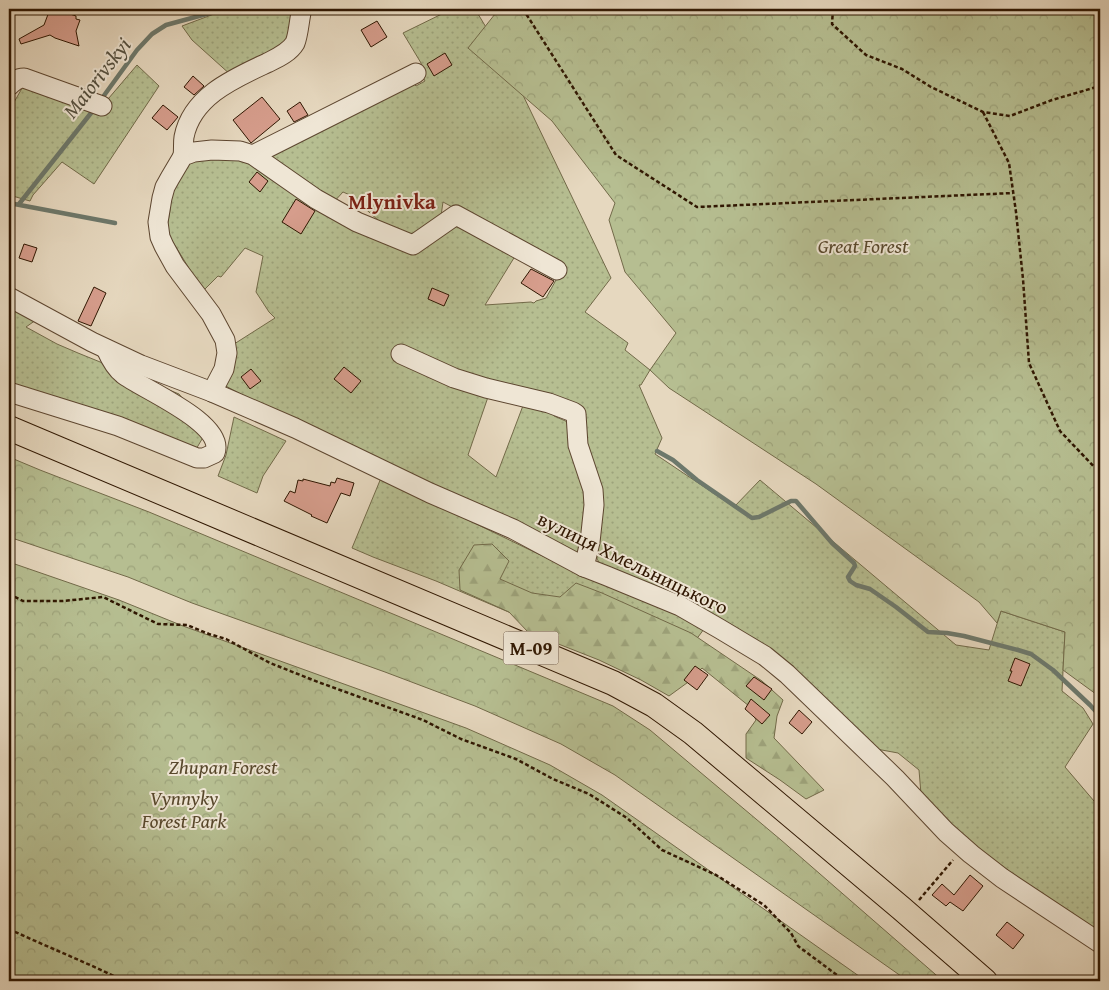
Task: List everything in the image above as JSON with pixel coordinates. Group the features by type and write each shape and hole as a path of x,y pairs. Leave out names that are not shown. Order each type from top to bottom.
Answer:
{"main road":[{"name":"М-09","path":"9,428 613,683 640,697 693,733 985,981"}],"street":[{"path":"212,392 224,369 227,353 225,340 210,314 175,266 160,237 158,222 162,198 165,187 183,156 184,136 190,120 198,108 219,88 278,58 291,48 295,42 302,9"},
{"path":"253,155 416,73"},
{"path":"9,86 15,80 24,78 99,105"},
{"path":"183,156 194,152 212,150 240,151 253,155 316,199 357,222 413,245 456,215 557,270"},
{"name":"вулиця Хмельницького","path":"9,298 106,349 295,428 430,493 513,529 584,567 680,606 764,656 787,674 895,778 946,832 963,847 1002,878 1100,943"},
{"path":"9,392 118,426 197,458 204,458 215,454 217,450 214,438 198,420 162,396 122,374 106,349"},
{"path":"401,354 454,378 486,388 550,403 576,414 578,445 590,478 594,505 590,542 584,567"}],"path":[{"path":"523,9 616,155 697,207 1013,193"},
{"path":"834,9 832,24 866,56 902,70 931,87 983,112 1010,116 1052,100 1100,86"},
{"path":"983,112 1009,163 1023,279 1029,363 1060,430 1100,473"},
{"path":"9,594 23,600 63,601 102,597 158,624 187,625 226,639 270,663 423,720 461,739 516,759 553,779 589,794 627,818 662,850 716,875 764,905 791,933 798,946 844,981"},
{"path":"916,904 963,847"},
{"path":"9,929 124,981"}],"green space":[{"path":"235,9 295,9 284,50 232,76 192,40 182,26 214,14"},
{"path":"452,9 475,9 507,62 611,278 585,312 628,343 625,350 650,370 641,385 639,385 662,438 655,454 734,507 760,480 956,645 989,650 1001,611 1065,632 1062,691 1083,708 1093,724 1065,767 1094,801 1100,794 1100,939 991,865 921,794 919,770 898,753 871,748 800,675 756,639 604,570 597,559 586,414 567,401 488,397 468,455 496,477 524,403 555,412 554,416 570,423 587,486 586,538 577,557 222,384 231,346 275,318 256,292 263,256 245,248 221,277 218,276 203,291 168,234 170,200 181,172 193,156 236,156 414,251 458,221 517,253 485,305 534,303 546,298 561,271 507,236 443,202 441,216 416,237 379,221 350,195 343,192 332,204 270,162 271,153 412,82 416,86 425,81 421,63 403,33"},
{"name":"Great Forest","path":"499,9 1100,9 1100,697 1063,670 1065,632 1001,611 997,623 979,602 816,484 669,388 650,370 676,333 625,272 609,220 615,203 552,121 468,48"},
{"path":"137,65 159,86 94,184 62,162 30,201 9,195 9,111 25,83 97,112"},
{"path":"9,304 36,320 26,327 57,344 179,394 208,429 192,456 147,448 9,391"},
{"path":"234,417 286,441 263,476 257,493 218,476 226,455"},
{"path":"9,457 149,512 613,706 650,730 781,840 943,981 908,981 615,775 561,744 475,706 385,672 192,603 128,577 9,537"},
{"path":"381,478 586,577 675,612 704,629 662,686 607,654 436,581 352,548"},
{"path":"492,544 509,561 500,579 532,593 560,597 576,583 602,593 691,633 762,681 783,700 777,716 774,738 824,790 806,799 746,758 746,734 756,720 749,706 702,668 691,680 669,696 599,660 528,632 509,612 460,590 459,570 474,545"},
{"name":"Vynnyky Forest Park","path":"9,562 119,600 183,626 466,728 550,765 602,795 866,981 9,981"}],"building":[{"path":"50,9 76,16 76,19 80,20 76,31 79,46 50,35 21,44 19,39 44,25"},
{"path":"377,21 387,37 371,47 361,30"},
{"path":"445,53 452,65 434,76 427,64"},
{"path":"193,76 204,86 194,95 184,87"},
{"path":"262,97 280,119 251,143 233,120"},
{"path":"300,102 308,115 294,122 287,111"},
{"path":"163,105 178,117 167,130 152,118"},
{"path":"257,172 268,181 260,192 249,182"},
{"path":"296,199 315,211 301,234 282,222"},
{"path":"24,244 37,248 32,262 19,258"},
{"path":"531,269 554,281 543,297 521,283"},
{"path":"94,287 106,293 91,326 78,321"},
{"path":"432,288 449,295 444,306 428,299"},
{"path":"344,367 361,381 351,393 334,379"},
{"path":"251,369 261,381 250,389 241,377"},
{"path":"337,478 354,483 350,496 341,493 327,523 284,501 290,491 295,493 298,480 303,481 303,479 330,486 331,482 335,483"},
{"path":"1015,658 1030,664 1021,686 1008,681"},
{"path":"695,666 708,675 697,690 684,680"},
{"path":"754,677 772,689 764,700 746,686"},
{"path":"751,699 770,715 762,724 745,709"},
{"path":"799,710 812,722 802,734 789,723"},
{"path":"970,875 983,886 963,911 950,902 946,906 932,895 942,884 954,895"},
{"path":"1007,922 1024,935 1013,949 996,935"}],"waterway":[{"name":"Maiorivskyi","path":"100,101 137,50 152,34 166,25 225,9"},
{"name":"Maiorivskyi","path":"19,204 95,108"},
{"path":"9,203 115,223"},
{"path":"657,451 673,460 697,480 752,518 759,517 791,501 796,501 832,543 854,563 855,566 848,577 850,581 870,589 928,632 964,636 1031,654 1053,670 1100,716"}],"district":[{"name":"Mlynivka","path":"392,202"}],"park label":[{"name":"Zhupan Forest","path":"223,767"}]}
